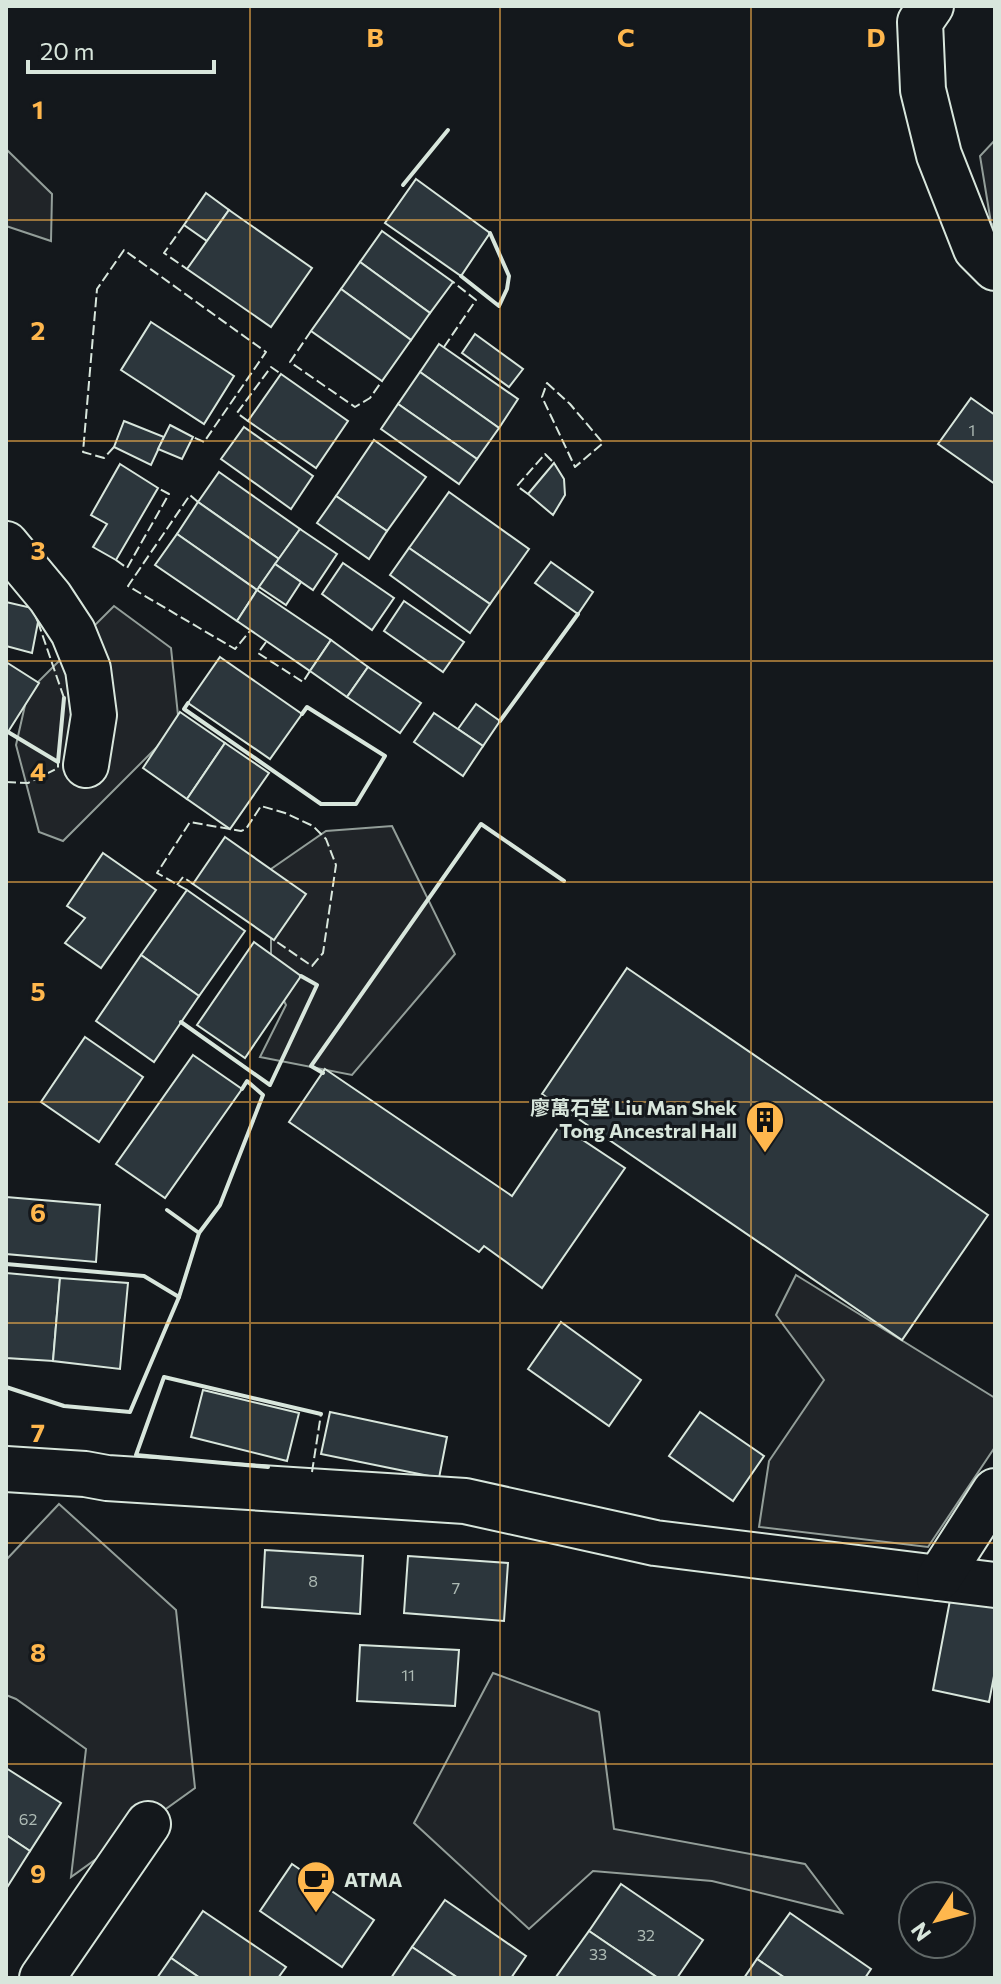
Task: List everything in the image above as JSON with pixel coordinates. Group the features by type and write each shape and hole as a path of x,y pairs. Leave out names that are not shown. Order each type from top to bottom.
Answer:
{"street":[{"path":"931,6 920,22 923,90 939,155 976,249 995,268"},
{"path":"6,544 50,597 73,632 88,669 94,715 86,765"},
{"path":"6,1469 465,1501 655,1543 995,1585"},
{"path":"939,1578 995,1491"},
{"path":"42,1978 148,1824"}],"shaded area":[{"path":"995,140 995,227 991,223 980,156"},
{"path":"6,149 52,194 51,241 6,226"},
{"path":"114,606 171,648 179,725 63,841 39,832 16,745 28,692"},
{"path":"392,826 455,954 352,1075 260,1057 286,1005 271,974 271,869 326,831"},
{"path":"796,1275 995,1398 995,1447 928,1547 759,1527 769,1461 824,1380 776,1315"},
{"path":"59,1504 176,1610 195,1788 71,1877 86,1749 6,1695 6,1560"},
{"path":"493,1673 599,1712 614,1829 805,1864 842,1913 712,1881 593,1871 529,1929 414,1823"}],"building":[{"path":"416,179 490,233 461,276 385,223"},
{"path":"206,193 229,210 207,241 184,225"},
{"path":"229,210 312,268 271,327 187,269"},
{"path":"382,231 453,282 430,313 360,262"},
{"path":"360,262 430,313 411,340 341,289"},
{"path":"341,289 411,340 382,381 311,331"},
{"path":"151,322 234,376 204,424 121,370"},
{"path":"475,334 523,369 509,387 462,353"},
{"path":"439,344 518,399 499,428 420,372"},
{"path":"420,372 499,428 477,459 398,404"},
{"path":"281,374 348,421 316,468 248,421"},
{"path":"971,398 995,415 995,484 938,444"},
{"path":"398,404 477,459 459,484 381,429"},
{"path":"124,421 164,437 151,465 114,447"},
{"path":"170,425 193,437 182,459 158,449"},
{"path":"244,427 313,476 291,509 221,459"},
{"path":"374,440 426,477 387,531 336,496"},
{"path":"554,463 564,479 565,495 553,515 528,494"},
{"path":"120,464 158,488 116,560 93,547 107,524 91,515"},
{"path":"219,472 300,529 279,559 198,502"},
{"path":"449,492 529,549 490,604 409,548"},
{"path":"336,496 387,531 369,559 317,523"},
{"path":"198,502 279,559 257,590 177,534"},
{"path":"300,529 337,554 313,590 275,564"},
{"path":"177,534 257,590 237,621 155,565"},
{"path":"409,548 490,604 470,633 390,575"},
{"path":"551,562 593,592 578,614 535,583"},
{"path":"343,563 394,598 372,630 322,594"},
{"path":"275,564 301,582 286,605 259,587"},
{"path":"257,590 331,640 310,671 237,621"},
{"path":"404,601 464,642 443,672 384,631"},
{"path":"6,602 32,608 38,622 32,653 6,646"},
{"path":"331,640 368,667 347,697 310,671"},
{"path":"220,657 302,714 270,759 188,703"},
{"path":"6,662 39,683 8,732 6,730"},
{"path":"368,667 421,703 400,733 347,697"},
{"path":"476,704 500,721 483,746 458,729"},
{"path":"180,712 225,743 187,799 143,768"},
{"path":"434,713 483,746 463,776 414,742"},
{"path":"225,743 269,773 230,829 187,799"},
{"path":"225,837 306,894 274,940 193,884"},
{"path":"103,853 156,890 101,968 65,943 85,918 67,906"},
{"path":"187,890 245,931 199,996 141,955"},
{"path":"254,942 301,976 245,1058 197,1025"},
{"path":"141,955 199,996 154,1062 96,1021"},
{"name":"廖萬石堂 Liu Man Shek Tong Ancestral Hall","path":"627,968 988,1215 902,1340 542,1094"},
{"path":"85,1037 143,1077 99,1142 41,1102"},
{"path":"193,1055 242,1089 165,1198 116,1164"},
{"path":"325,1069 512,1196 560,1125 625,1168 542,1288 484,1246 479,1252 289,1122"},
{"path":"6,1197 100,1205 96,1262 6,1254"},
{"path":"6,1273 60,1278 53,1361 6,1358"},
{"path":"60,1278 128,1283 120,1369 53,1361"},
{"path":"561,1322 641,1380 609,1426 528,1369"},
{"path":"203,1390 299,1413 287,1461 191,1437"},
{"path":"330,1412 447,1437 439,1478 321,1454"},
{"path":"700,1412 764,1456 733,1501 669,1456"},
{"path":"265,1550 363,1556 360,1614 262,1607"},
{"path":"408,1556 508,1563 504,1621 404,1613"},
{"path":"951,1595 995,1604 995,1671 989,1702 933,1690"},
{"path":"360,1645 459,1650 455,1706 357,1701"},
{"path":"6,1768 61,1803 30,1851 6,1835"},
{"path":"6,1835 30,1851 6,1889"},
{"path":"292,1864 374,1920 342,1967 260,1911"},
{"path":"621,1884 703,1940 677,1978 658,1978 589,1931"},
{"path":"445,1900 526,1956 511,1978 458,1978 412,1947"},
{"path":"203,1911 286,1967 278,1978 200,1978 171,1958"},
{"path":"790,1913 871,1969 865,1978 785,1978 757,1959"},
{"path":"589,1931 658,1978 556,1977"},
{"path":"412,1947 458,1978 391,1978"},
{"path":"171,1958 200,1978 157,1978"},
{"path":"757,1959 785,1978 744,1978"}],"fence":[{"path":"184,225 164,253 187,269"},
{"path":"114,447 104,458 83,452 97,289 124,250 266,352 204,442 193,437"},
{"path":"444,347 476,300 453,282"},
{"path":"311,331 290,362 355,407 370,398 382,381"},
{"path":"248,421 237,413 271,367 281,374"},
{"path":"547,383 570,404 603,443 575,467 542,397 547,383"},
{"path":"528,494 517,486 545,454 554,463"},
{"path":"116,560 127,568 169,494 158,488"},
{"path":"198,502 190,495 128,586 235,649 250,631"},
{"path":"38,622 64,698"},
{"path":"266,642 258,653 303,682 310,671"},
{"path":"6,782 28,783 58,768 58,762"},
{"path":"187,890 157,873 190,822 241,831 246,829 261,806 313,826 326,839 336,865 323,953 312,966 274,940"},
{"path":"177,885 183,877 193,884"},
{"path":"312,1472 321,1414"}],"wall":[{"path":"403,185 448,130"},
{"path":"461,276 499,306 509,276 490,233"},
{"path":"500,721 578,614"},
{"path":"8,732 58,762 64,698"},
{"path":"188,703 184,709 321,804 356,804 385,756 307,707 302,714"},
{"path":"323,1073 311,1066 481,824 564,881"},
{"path":"181,1022 270,1085 317,985 301,976"},
{"path":"199,1233 220,1205 263,1095 247,1081 242,1089"},
{"path":"6,1387 64,1406 130,1412 179,1297 199,1233 167,1210"},
{"path":"6,1264 144,1276 179,1297"},
{"path":"268,1467 136,1455 164,1377 321,1414"}],"place":[{"name":"廖萬石堂 Liu Man Shek Tong Ancestral Hall","path":"765,1154"},
{"name":"ATMA","path":"316,1914"}]}
